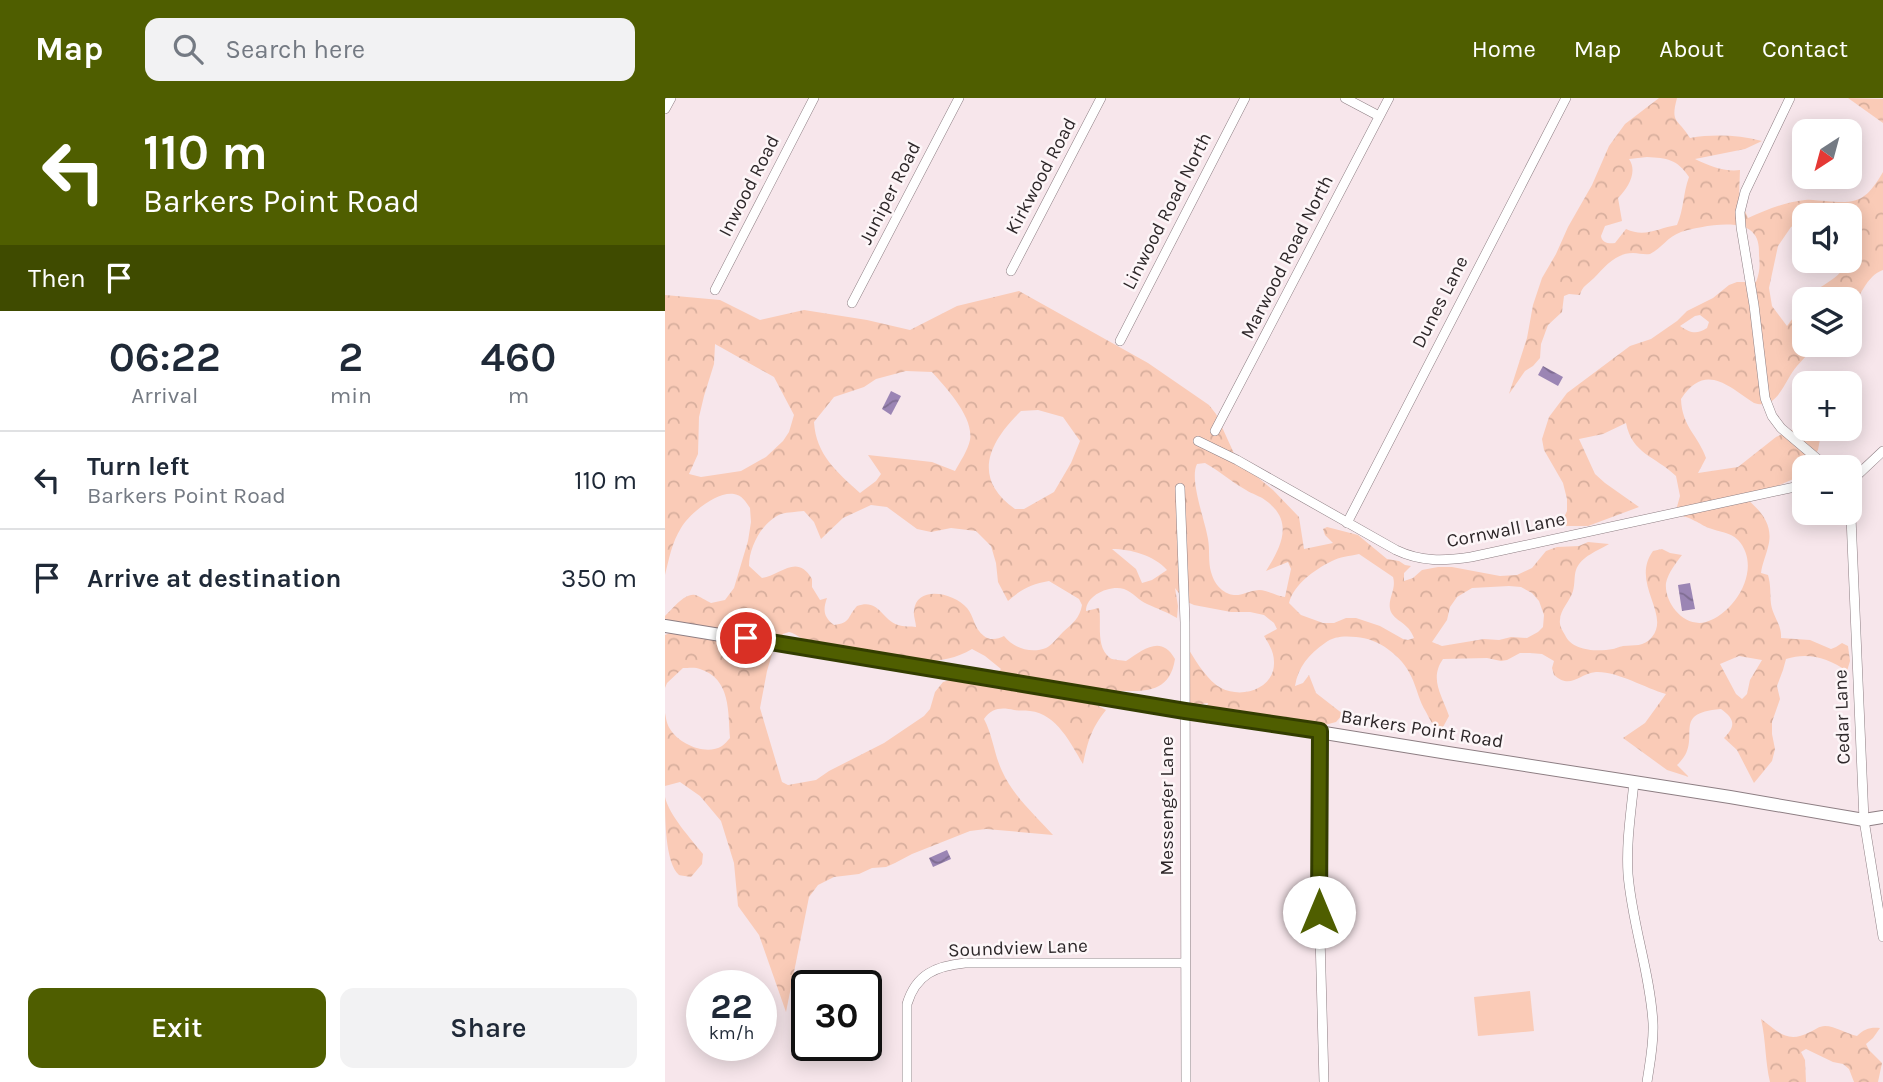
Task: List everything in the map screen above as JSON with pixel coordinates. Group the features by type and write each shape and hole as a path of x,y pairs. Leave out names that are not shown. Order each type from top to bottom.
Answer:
{"street":[{"path":"665,109 671,98"},
{"name":"Inwood Road","path":"715,290 814,98"},
{"name":"Juniper Road","path":"852,303 959,98"},
{"name":"Kirkwood Road","path":"1011,271 1101,98"},
{"name":"Linwood Road North","path":"1120,341 1245,98"},
{"path":"1345,98 1379,116"},
{"name":"Marwood Road North","path":"1215,431 1389,98"},
{"name":"Dunes Lane","path":"1347,523 1566,98"},
{"path":"1790,98 1745,192 1740,212 1765,398 1772,416 1781,428 1813,455"},
{"name":"Cornwall Lane","path":"1198,441 1406,555 1444,561 1792,488"},
{"path":"1862,471 1883,451"},
{"name":"Messenger Lane","path":"1180,488 1185,622 1186,1082"},
{"name":"Cedar Lane","path":"1851,525 1864,820 1883,937"},
{"name":"Barkers Point Road","path":"665,626 1864,820 1883,817"},
{"path":"1320,731 1319,923 1324,1082"},
{"path":"1635,782 1628,872 1653,1021 1653,1050 1647,1082"},
{"name":"Soundview Lane","path":"907,1082 907,1004 918,981 931,971 965,962 1185,963"}],"green space":[{"path":"1659,98 1677,98 1675,117 1690,138 1726,136 1762,141 1745,149 1695,159 1717,168 1740,170 1739,197 1748,218 1776,207 1798,201 1854,201 1867,194 1883,172 1883,270 1872,277 1862,292 1862,287 1820,287 1840,273 1862,273 1862,203 1792,203 1792,226 1778,246 1769,288 1772,306 1787,326 1792,319 1792,357 1805,357 1792,371 1775,398 1762,404 1754,403 1726,385 1708,380 1690,388 1681,399 1684,417 1706,458 1698,473 1738,467 1776,437 1792,430 1792,441 1820,441 1814,455 1792,455 1792,480 1747,499 1762,514 1768,526 1769,539 1761,573 1768,575 1771,604 1781,638 1810,640 1831,649 1842,643 1848,646 1850,661 1847,671 1818,658 1802,656 1786,659 1777,686 1780,699 1772,722 1775,749 1772,761 1754,783 1737,750 1724,738 1731,730 1732,723 1721,709 1695,716 1691,722 1689,746 1677,765 1689,777 1667,770 1623,738 1645,723 1666,694 1604,672 1590,673 1565,681 1554,675 1554,661 1542,654 1520,653 1501,661 1487,658 1443,659 1437,680 1449,716 1443,727 1437,731 1411,676 1395,655 1364,638 1336,638 1309,656 1295,686 1303,683 1309,675 1316,693 1343,714 1336,722 1305,726 1285,718 1261,721 1222,717 1206,724 1204,715 1208,703 1195,705 1185,711 1189,650 1216,685 1229,691 1247,692 1263,685 1273,671 1273,655 1264,636 1277,629 1274,623 1264,615 1194,605 1185,601 1175,588 1177,618 1144,603 1124,589 1112,588 1094,596 1086,611 1099,608 1102,648 1111,659 1126,661 1152,646 1164,647 1175,659 1170,675 1162,684 1151,689 1110,691 1084,698 1106,710 1091,736 1083,764 1062,731 1040,713 1001,709 990,713 984,719 999,765 1012,789 1053,835 986,829 970,831 886,867 834,877 818,885 809,897 794,970 791,970 786,1012 777,986 777,970 771,970 759,935 738,906 734,863 721,821 700,796 680,782 665,786 665,713 668,726 674,734 693,747 716,749 730,738 728,707 723,688 710,674 698,668 683,668 665,688 665,635 687,626 665,619 665,616 691,595 711,603 725,600 734,588 751,522 750,508 739,496 727,494 712,500 690,516 681,528 665,575 665,295 720,300 760,320 804,310 910,330 957,306 1019,291 1148,363 1209,405 1216,414 1237,460 1273,490 1299,517 1304,549 1333,543 1325,535 1323,529 1327,527 1358,535 1387,559 1411,566 1404,573 1404,581 1413,578 1422,570 1438,567 1500,576 1517,575 1532,568 1546,551 1557,547 1579,546 1588,542 1609,544 1586,557 1578,565 1573,591 1560,616 1560,626 1568,640 1586,649 1607,650 1639,645 1649,640 1657,628 1655,608 1646,575 1647,563 1653,551 1662,549 1682,555 1668,576 1666,591 1672,606 1683,618 1698,623 1717,617 1736,599 1747,575 1745,551 1731,535 1675,514 1680,496 1676,476 1633,442 1626,423 1603,434 1579,439 1595,474 1639,507 1588,526 1560,526 1567,511 1567,499 1563,483 1544,450 1542,439 1549,417 1567,393 1630,346 1651,339 1687,311 1713,298 1729,285 1756,282 1760,262 1754,234 1740,226 1730,225 1708,226 1681,232 1650,254 1633,253 1616,258 1585,285 1580,295 1564,296 1562,312 1548,325 1541,344 1540,358 1525,371 1509,394 1542,278 1592,185 1609,146 1625,124","holes":["1660,158 1676,163 1685,171 1689,177 1679,219 1677,225 1651,232 1639,233 1626,229 1615,243 1606,242 1601,236 1605,226 1622,221 1618,198 1631,180 1632,164 1629,159","1700,315 1709,322 1707,328 1700,332 1680,326","715,344 774,377 794,415 789,432 766,457 741,471 701,477 689,474 698,454 699,417 714,364","906,371 932,372 951,394 968,422 969,444 955,471 932,462 868,455 881,474 876,481 860,493 843,478 823,453 814,422 834,397 864,387 876,379","1038,410 1063,417 1080,441 1054,492 1024,509 1015,509 1001,497 989,473 993,447 1021,411","1205,463 1274,508 1280,517 1282,534 1280,544 1266,571 1288,562 1291,569 1285,597 1259,590 1232,595 1218,586 1210,568 1208,539 1198,500 1195,471 1197,464","871,505 887,507 917,529 931,532 951,528 976,531 991,546 998,582 1008,601 1027,588 1049,581 1079,599 1081,610 1075,620 1050,645 1040,650 1017,647 1004,636 986,638 961,603 954,598 937,594 928,594 916,603 916,627 898,625 875,607 864,604 857,606 846,621 834,625 825,613 827,598 820,600 812,587 812,579 801,567 795,566 762,578 749,566 751,551 758,536 768,523 784,513 804,511 814,522 821,539 843,518","1112,549 1141,554 1155,560 1167,570 1142,583 1136,569","1359,554 1393,577 1391,612 1409,629 1414,638 1403,639 1380,626 1356,618 1323,623 1301,615 1289,603 1295,590 1312,573 1335,560","1521,587 1539,601 1544,615 1543,627 1527,638 1484,639 1442,646 1432,642 1447,620 1450,607 1457,597 1472,588","789,632 813,644 917,661 945,659 972,649 1001,669 991,680 953,679 943,682 935,692 930,709 924,716 884,743 816,780 788,785 782,782 760,708 775,644 783,634","1739,656 1762,660 1750,680 1747,694 1742,699 1736,694 1720,664"]},
{"path":"1848,98 1883,99 1883,123"},
{"path":"665,797 676,819 703,854 702,864 691,877 679,875 671,861"},
{"path":"1530,991 1534,1031 1478,1036 1474,997"},
{"path":"1761,1019 1789,1037 1823,1026 1857,1036 1867,1029 1880,1028 1866,1044 1882,1063 1878,1082 1854,1082 1849,1069 1843,1064 1806,1049 1801,1052 1805,1060 1806,1082 1770,1082"}],"water":[{"path":"1543,366 1563,377 1558,386 1538,375"},
{"path":"891,391 901,396 891,415 882,409"},
{"path":"1690,583 1695,609 1682,611 1678,585"},
{"path":"947,850 951,859 933,867 929,858"}],"route":[{"path":"746,638 1320,731 1319,912"}]}
